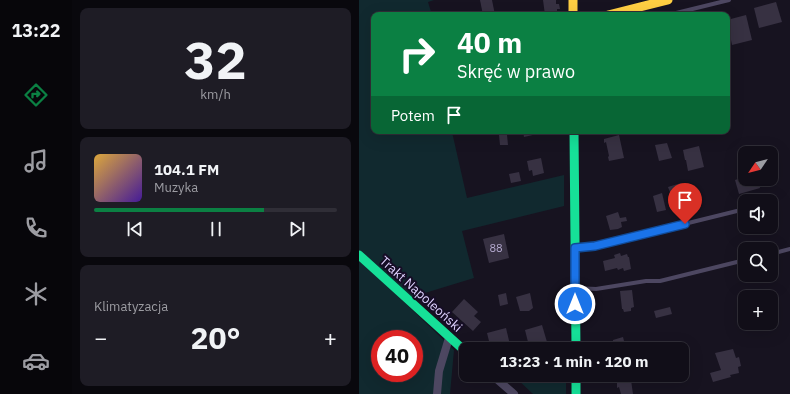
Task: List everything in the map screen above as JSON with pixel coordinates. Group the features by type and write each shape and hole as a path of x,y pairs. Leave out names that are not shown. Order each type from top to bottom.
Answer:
{"street":[{"path":"573,0 573,12"},
{"path":"620,12 668,0"},
{"path":"574,134 576,342"},
{"name":"Trakt Napoleoński","path":"359,255 459,346"},
{"path":"437,394 439,371 449,338"},
{"path":"500,382 514,394"},
{"path":"576,382 576,394"}],"lane":[{"path":"681,12 729,0"},
{"path":"575,248 595,246 738,210"},
{"path":"778,252 790,249"},
{"path":"575,288 596,289 646,280 660,281 738,262"}],"green space":[{"path":"359,0 434,0 428,2 431,12 371,12 371,134 452,134 467,198 564,175 564,206 462,231 474,278 402,300 454,350 450,394 359,394"},
{"path":"520,382 566,382 566,394 533,394"}],"building":[{"path":"480,0 492,0 494,12 482,12"},
{"path":"543,0 556,0 556,4 559,4 560,9 557,9 557,12 545,12"},
{"path":"776,2 782,22 759,28 754,8"},
{"path":"746,15 752,40 732,45 730,35 730,19"},
{"path":"524,134 537,134 524,137"},
{"path":"499,135 507,135 508,145 500,145"},
{"path":"619,135 624,158 609,161 606,142 604,143 604,139"},
{"path":"667,143 672,158 659,161 655,145"},
{"path":"699,146 704,167 688,171 683,150"},
{"path":"541,158 544,173 533,176 532,170 529,171 527,161"},
{"path":"519,172 521,181 511,183 509,174"},
{"path":"738,179 738,186 760,186 760,188 739,194 735,180"},
{"path":"681,183 683,192 671,195 668,187"},
{"path":"662,193 666,210 657,212 653,196"},
{"path":"618,212 620,218 626,217 627,221 621,222 622,227 610,230 606,216"},
{"path":"504,234 509,258 489,263 483,239"},
{"path":"620,253 621,256 627,254 631,269 624,271 623,268 618,270 617,268 605,271 603,261 615,258 614,255"},
{"path":"632,290 634,307 631,308 631,311 624,312 622,309 620,291"},
{"path":"506,293 508,304 500,306 498,295"},
{"path":"530,293 533,308 529,311 520,311 516,297"},
{"path":"464,299 478,312 474,316 481,322 473,331 452,312"},
{"path":"670,307 672,314 656,318 654,311"},
{"path":"542,325 547,342 528,342 525,330"},
{"path":"506,328 509,342 489,342 487,333"},
{"path":"623,337 624,342 613,342 613,340"},
{"path":"733,349 736,358 739,357 741,366 738,367 739,373 713,382 710,373 721,370 715,353"},
{"path":"617,382 631,382 633,394 621,394 619,387 617,388"}],"traffic: fast":[{"path":"574,134 576,342"},
{"path":"359,255 459,346"},
{"path":"576,382 576,394"}],"traffic: slow":[{"path":"573,0 573,12"},
{"path":"620,12 668,0"}],"route":[{"path":"575,304 575,248 595,246 685,224"}]}
